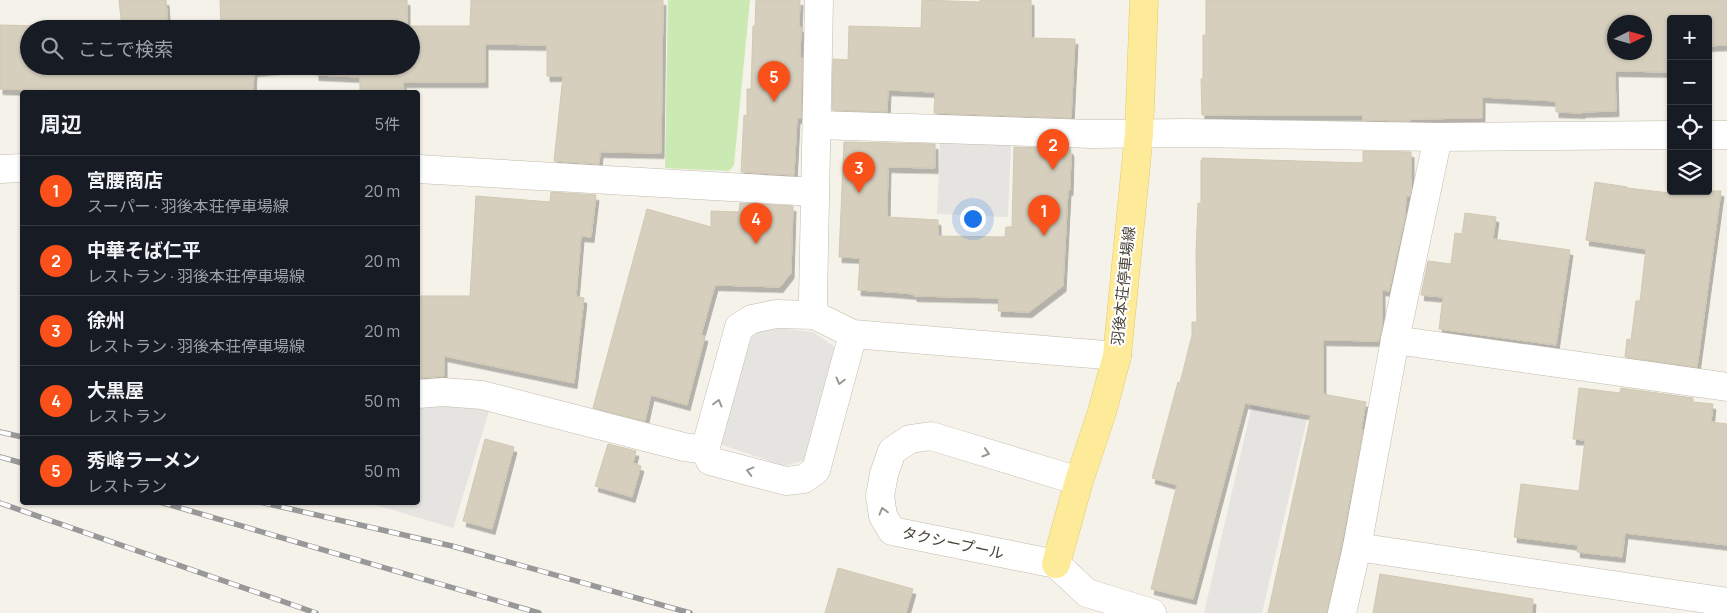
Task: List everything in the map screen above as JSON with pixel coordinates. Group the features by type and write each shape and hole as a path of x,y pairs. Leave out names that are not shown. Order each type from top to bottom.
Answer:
{"main road":[{"name":"羽後本荘停車場線","path":"1056,564 1117,356 1139,134 1144,0"}],"street":[{"path":"814,315 819,0"},
{"path":"817,126 1092,134 1438,137 1667,135"},
{"path":"1712,135 1727,135"},
{"path":"1342,613 1357,547 1395,340 1438,137"},
{"path":"0,169 20,168"},
{"path":"420,169 815,192"},
{"path":"853,334 816,470 804,479 786,481 710,461 705,450 739,327 752,319 776,314 814,315 853,334 1117,356"},
{"path":"1395,340 1727,387"},
{"path":"420,394 443,392 482,395 684,448 705,450"},
{"name":"タクシープール","path":"1056,564 892,531 883,516 880,496 884,474 892,452 910,438 931,436 1080,481"},
{"path":"1357,547 1727,602"},
{"path":"1056,564 1087,593 1152,613"}],"green space":[{"path":"668,0 750,0 734,165 729,171 665,168"}],"shaded area":[{"path":"940,142 1011,145 1008,217 937,214"},
{"path":"772,327 813,332 835,347 806,460 784,466 717,443 753,333"},
{"path":"420,387 495,392 453,528 376,505 420,505"},
{"path":"1252,405 1307,419 1262,613 1204,613"}],"building":[{"path":"119,0 166,0 167,20 121,20"},
{"path":"220,0 407,0 407,20 221,20"},
{"path":"471,0 663,0 661,153 600,152 599,164 554,161 563,76 547,76 547,45 485,44 485,82 403,82 404,90 360,90 360,77 316,75 420,75 420,26 470,26"},
{"path":"756,0 800,0 800,58 802,58 801,118 797,118 794,175 741,172 744,115 747,116 747,89 751,89 753,26 755,26"},
{"path":"922,0 980,2 980,0 1031,0 1031,38 1075,39 1071,118 934,113 935,92 888,90 887,112 832,110 833,59 848,60 849,26 921,28"},
{"path":"1206,0 1727,0 1727,45 1712,46 1712,15 1667,15 1667,72 1615,71 1616,111 1556,112 1556,101 1482,97 1482,118 1410,119 1410,121 1363,120 1363,115 1202,115 1203,35 1206,35"},
{"path":"0,25 20,25 20,75 254,75 253,90 0,89"},
{"path":"844,142 935,144 935,168 888,167 887,217 938,220 938,236 1005,237 1006,227 1012,227 1014,147 1070,149 1070,190 1068,190 1063,286 1029,312 998,311 999,298 914,296 914,294 858,290 860,258 839,257"},
{"path":"1363,151 1411,152 1411,188 1410,196 1406,196 1405,216 1389,291 1382,290 1382,327 1379,341 1323,340 1323,394 1366,402 1361,430 1363,430 1327,613 1268,613 1311,415 1245,403 1193,599 1151,589 1177,485 1152,478 1178,382 1180,383 1192,335 1192,322 1197,322 1196,253 1198,203 1201,203 1201,160 1203,160 1202,158 1363,163"},
{"path":"1595,182 1667,193 1667,195 1712,195 1712,191 1721,191 1697,367 1625,357 1627,339 1631,340 1636,301 1640,301 1646,249 1586,240"},
{"path":"551,192 596,195 591,237 581,236 576,296 584,298 574,383 444,356 444,376 420,378 420,296 470,296 476,196 550,202"},
{"path":"740,203 793,206 791,273 780,287 715,285 701,335 705,336 687,405 651,395 645,421 593,408 647,209 711,227 711,211 739,212"},
{"path":"1465,213 1496,217 1493,239 1570,250 1556,345 1439,329 1443,297 1421,295 1428,261 1451,264 1455,233 1462,234"},
{"path":"1579,388 1620,393 1621,388 1693,398 1693,402 1713,404 1711,422 1727,424 1727,545 1625,533 1622,557 1577,552 1578,545 1514,537 1521,484 1579,491 1585,440 1573,439"},
{"path":"485,439 514,447 492,529 463,521"},
{"path":"608,444 636,451 633,463 641,466 632,497 595,486"},
{"path":"838,568 913,589 906,613 825,613"},
{"path":"1380,574 1533,599 1532,613 1373,613"}],"railway":[{"path":"0,432 20,437"},
{"path":"0,457 20,462"},
{"path":"0,503 316,613"},
{"path":"170,505 539,613"},
{"path":"273,505 452,546 690,613"}],"place":[{"name":"秀峰ラーメン","path":"774,102"},
{"name":"中華そば仁平","path":"1053,170"},
{"name":"徐州","path":"859,193"},
{"name":"宮腰商店","path":"1044,236"},
{"name":"大黒屋","path":"756,244"}]}
